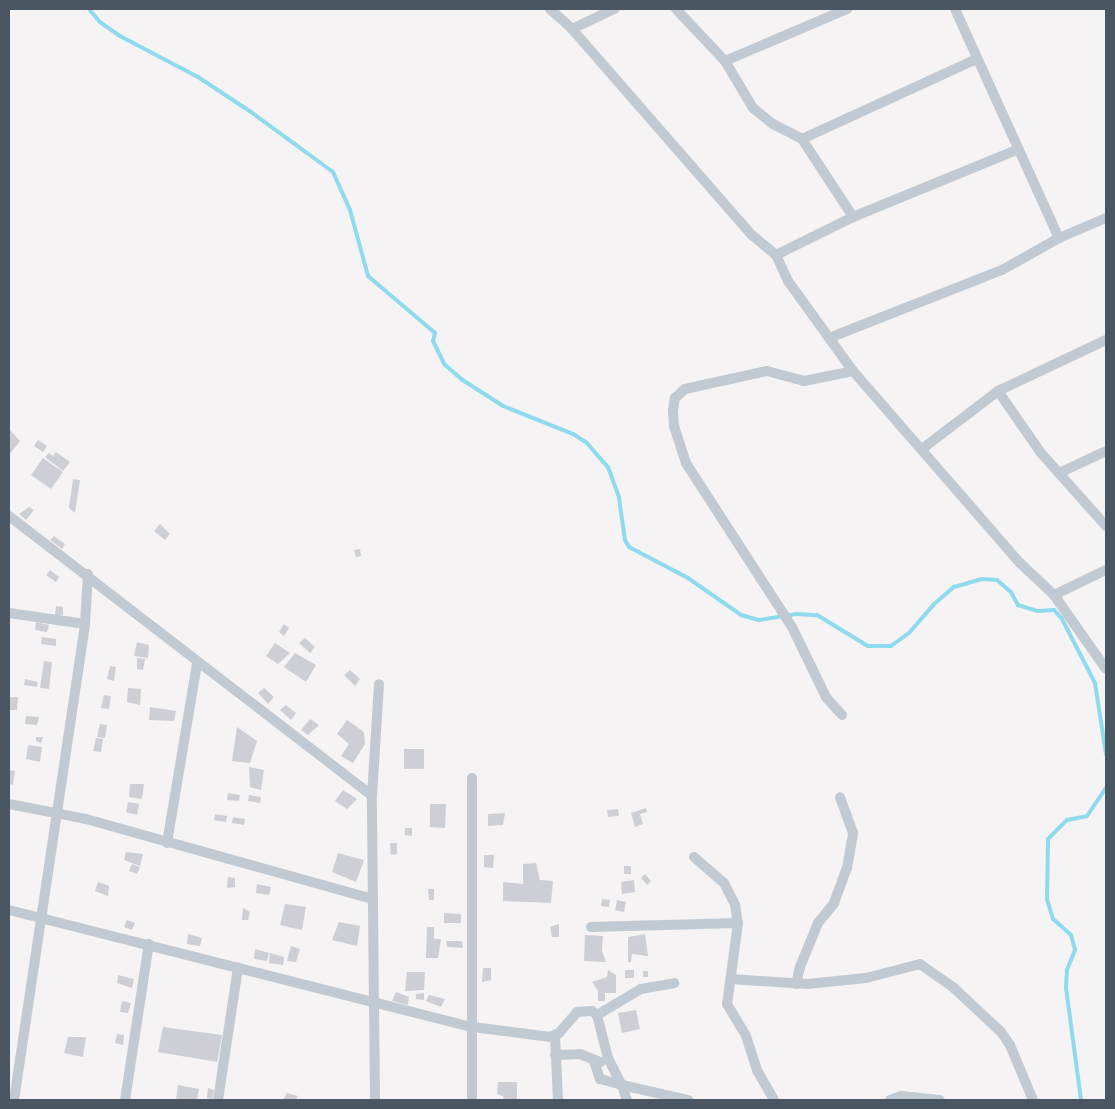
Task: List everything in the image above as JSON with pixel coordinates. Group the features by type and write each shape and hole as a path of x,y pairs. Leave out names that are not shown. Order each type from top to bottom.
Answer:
{"street":[{"path":"550,9 572,29 752,235 776,255 788,282 853,371 1020,563 1054,595 1106,669"},
{"path":"572,29 614,9"},
{"path":"676,9 725,61 738,87 757,112 802,139 853,217"},
{"path":"725,61 847,9"},
{"path":"955,9 1059,238"},
{"path":"802,139 977,59"},
{"path":"776,255 853,217 1019,149"},
{"path":"829,338 1002,270 1059,238 1106,218"},
{"path":"922,449 998,391 1106,340"},
{"path":"842,715 826,697 792,627 686,463 674,426 673,410 675,398 685,389 767,371 804,381 853,371"},
{"path":"998,391 1022,428 1106,526"},
{"path":"1059,473 1106,452"},
{"path":"9,516 88,574 197,663 372,796"},
{"path":"1054,595 1106,570"},
{"path":"14,1100 85,624 88,574"},
{"path":"9,613 85,624"},
{"path":"167,843 197,663"},
{"path":"376,1100 372,796 379,684"},
{"path":"472,778 472,1100"},
{"path":"796,984 800,967 818,923 834,903 847,868 853,833 840,797"},
{"path":"9,804 58,813 373,899"},
{"path":"694,857 731,892 738,923 727,1004 746,1036 758,1072 774,1100"},
{"path":"9,910 376,1001 473,1028 555,1036"},
{"path":"591,927 738,923"},
{"path":"125,1100 149,944"},
{"path":"731,979 796,984 866,978 920,964 954,988 1001,1032 1010,1045 1033,1100"},
{"path":"218,1100 238,968"},
{"path":"597,1015 641,989 674,983"},
{"path":"558,1100 555,1036 577,1012 592,1011 597,1015 610,1063 622,1085 627,1100"},
{"path":"555,1055 580,1054 594,1061 610,1063"},
{"path":"594,1061 600,1079 688,1100"},
{"path":"890,1100 901,1096 940,1100"}],"building":[{"path":"9,429 20,441 9,455"},
{"path":"38,440 47,446 43,452 34,446"},
{"path":"56,452 70,462 63,471 45,457 49,453 53,456"},
{"path":"43,458 63,472 51,489 31,475"},
{"path":"73,479 80,480 75,513 69,508"},
{"path":"29,507 34,510 26,520 19,514"},
{"path":"160,524 170,534 165,540 154,531"},
{"path":"54,536 65,544 62,549 50,540"},
{"path":"360,549 361,556 356,557 354,550"},
{"path":"50,570 59,577 56,582 46,575"},
{"path":"56,606 63,607 63,615 55,615"},
{"path":"36,622 49,625 47,632 35,630"},
{"path":"284,624 289,628 284,636 279,632"},
{"path":"42,637 56,639 56,646 41,644"},
{"path":"305,638 315,647 310,653 299,643"},
{"path":"137,642 149,645 148,658 134,656"},
{"path":"275,643 290,653 278,664 266,656"},
{"path":"295,653 316,665 306,682 284,667"},
{"path":"137,658 145,659 143,670 137,669"},
{"path":"44,661 52,662 49,689 40,688"},
{"path":"110,666 116,667 114,681 107,679"},
{"path":"350,670 360,679 355,686 344,675"},
{"path":"25,679 38,682 37,687 24,685"},
{"path":"128,688 141,689 140,705 127,702"},
{"path":"264,688 274,697 268,704 258,693"},
{"path":"104,695 111,696 109,709 101,708"},
{"path":"10,697 18,697 17,710 9,710"},
{"path":"286,705 296,713 291,720 280,710"},
{"path":"150,707 176,711 174,721 149,720"},
{"path":"26,716 39,717 37,725 25,724"},
{"path":"310,719 319,725 308,735 301,730"},
{"path":"347,720 364,732 365,744 353,763 341,756 349,744 337,734"},
{"path":"100,724 107,725 105,738 97,737"},
{"path":"237,727 257,741 250,763 232,761"},
{"path":"36,737 43,737 41,743 36,741"},
{"path":"96,738 103,739 101,752 93,751"},
{"path":"28,745 42,747 40,762 26,759"},
{"path":"404,749 424,749 424,769 404,769"},
{"path":"249,767 264,770 261,790 250,787"},
{"path":"9,770 15,771 13,785 9,784"},
{"path":"130,784 144,784 142,799 129,797"},
{"path":"343,790 357,799 347,809 335,801"},
{"path":"228,793 240,795 239,801 227,800"},
{"path":"249,795 261,797 260,803 248,801"},
{"path":"128,802 139,804 137,815 126,812"},
{"path":"430,804 446,804 445,828 430,827"},
{"path":"646,808 647,812 640,814 643,824 635,827 631,813"},
{"path":"618,809 619,816 608,817 607,810"},
{"path":"505,813 503,825 488,826 488,814"},
{"path":"215,814 227,816 226,822 214,820"},
{"path":"233,817 245,819 244,825 232,823"},
{"path":"405,828 412,828 412,836 405,835"},
{"path":"390,843 397,843 397,854 391,855"},
{"path":"126,852 143,854 140,866 124,860"},
{"path":"338,853 364,860 356,882 332,872"},
{"path":"484,855 494,855 493,868 484,867"},
{"path":"536,863 540,880 553,881 551,903 503,901 503,882 523,884 523,864"},
{"path":"132,864 140,867 137,874 129,871"},
{"path":"624,866 631,866 631,874 624,874"},
{"path":"645,874 651,881 647,885 641,878"},
{"path":"228,877 235,878 235,887 227,888"},
{"path":"634,880 635,892 622,894 621,882"},
{"path":"98,882 109,886 108,896 95,891"},
{"path":"257,884 271,887 269,895 256,893"},
{"path":"428,889 434,889 434,900 429,900"},
{"path":"602,899 610,900 609,907 601,906"},
{"path":"617,900 626,902 624,912 615,910"},
{"path":"285,904 306,907 302,930 280,925"},
{"path":"243,908 250,912 248,920 242,920"},
{"path":"444,913 461,914 461,923 444,923"},
{"path":"127,920 135,923 132,930 124,927"},
{"path":"339,922 360,926 357,946 332,940"},
{"path":"559,924 559,937 552,937 550,927"},
{"path":"427,927 434,927 434,939 441,939 438,958 426,958"},
{"path":"188,934 202,938 200,946 187,944"},
{"path":"645,934 648,956 632,954 631,962 628,962 628,937"},
{"path":"585,935 603,936 602,951 606,962 584,961"},
{"path":"446,941 462,941 463,948 447,947"},
{"path":"291,946 300,949 296,962 287,961"},
{"path":"255,949 269,953 267,961 254,959"},
{"path":"270,953 284,957 283,965 269,963"},
{"path":"483,968 491,968 491,980 482,982"},
{"path":"608,970 616,975 616,993 605,993 605,1001 598,1001 598,991 592,982 607,977"},
{"path":"625,970 634,970 634,978 625,978"},
{"path":"643,971 648,971 648,977 643,977"},
{"path":"407,972 425,972 424,990 405,991"},
{"path":"118,975 134,979 132,988 117,983"},
{"path":"396,992 409,997 408,1005 392,1001"},
{"path":"424,993 424,1000 416,999 416,994"},
{"path":"429,995 445,999 441,1007 426,1001"},
{"path":"122,1001 131,1003 128,1013 120,1012"},
{"path":"636,1010 640,1029 622,1033 618,1013"},
{"path":"163,1027 222,1035 217,1062 158,1052"},
{"path":"117,1034 124,1035 123,1045 115,1043"},
{"path":"68,1037 86,1037 83,1057 64,1053"},
{"path":"498,1082 517,1082 517,1100 504,1100 503,1096 497,1094"},
{"path":"178,1085 199,1089 197,1100 176,1100"},
{"path":"208,1088 214,1090 212,1099 207,1098"},
{"path":"287,1093 298,1096 296,1100 283,1100"}],"waterway":[{"path":"89,9 100,22 120,36 198,77 251,112 333,172 350,210 368,276 435,333 433,341 444,364 461,379 503,406 573,434 586,442 608,467 619,498 625,540 629,547 688,578 741,615 759,620 795,614 817,615 868,646 891,646 909,633 933,605 954,587 982,579 997,580 1011,592 1018,605 1038,611 1054,610 1062,619 1095,683 1106,754"},
{"path":"1081,1100 1066,987 1067,970 1075,950 1071,935 1053,919 1047,899 1048,839 1067,820 1087,816 1106,788"}]}
